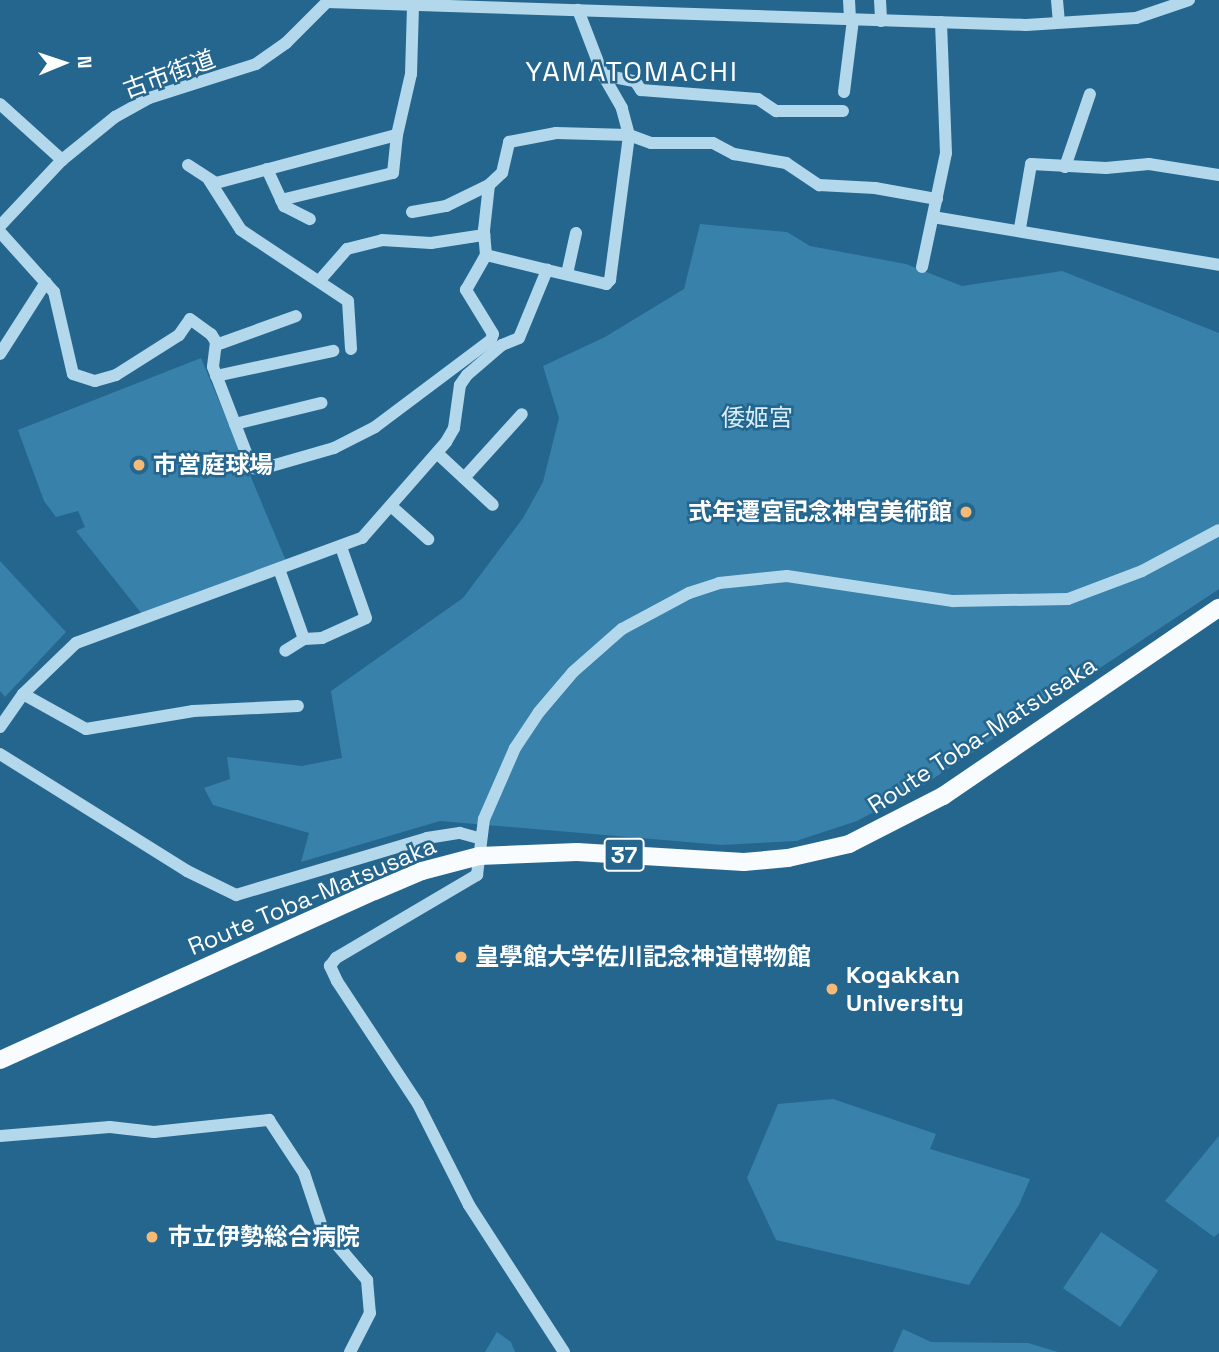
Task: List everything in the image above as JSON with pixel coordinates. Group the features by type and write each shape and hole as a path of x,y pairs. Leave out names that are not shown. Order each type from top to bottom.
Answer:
{"main road":[{"name":"Route Toba-Matsusaka","path":"0,1060 479,847 744,862 788,858 849,844 943,796 1219,608"}],"street":[{"path":"678,14 679,0"},
{"path":"844,92 851,20 849,0"},
{"path":"880,0 881,21"},
{"path":"1057,0 1059,22"},
{"path":"328,1 881,21 1059,22 1136,18 1189,0"},
{"name":"古市街道","path":"0,226 85,138 149,98 256,64 286,43 328,1"},
{"path":"281,200 393,173 397,135 411,74 412,5"},
{"path":"486,255 606,284 610,280 629,135 622,107 603,75 578,10"},
{"path":"922,267 946,153 941,22"},
{"path":"603,75 635,81 642,90 758,99 776,111 843,111"},
{"path":"1065,167 1090,94"},
{"path":"0,104 62,160"},
{"path":"412,212 446,206 489,186 502,173 509,142 556,133 629,135 651,143 713,143 734,154 774,159 818,185 875,188 937,199"},
{"path":"188,165 216,183 397,135"},
{"path":"1020,228 1031,164 1065,167 1149,164 1219,175"},
{"path":"267,169 281,200 310,219"},
{"path":"209,180 241,229 348,301 351,349"},
{"path":"0,232 46,282 63,315 72,374 81,378 106,378 143,361 180,335 190,319 211,334 216,345 216,376 253,468 261,469 334,448 375,427 491,340 493,334 466,290 486,255 484,235 489,186"},
{"path":"933,217 1020,228 1219,265"},
{"path":"567,274 576,233"},
{"path":"320,280 347,249 382,240 431,243 484,235"},
{"path":"0,727 23,694 76,643 362,538 437,453 454,428 460,385 476,366 519,338 547,270"},
{"path":"0,354 46,282"},
{"path":"216,345 296,316"},
{"path":"216,376 333,351"},
{"path":"235,424 321,402"},
{"path":"464,478 522,414"},
{"path":"437,453 493,505"},
{"path":"391,506 428,539"},
{"path":"564,1352 469,1205 418,1104 330,966 336,958 477,875 479,847 516,748 573,672 622,629 689,593 719,583 787,576 953,601 1068,599 1142,571 1219,530"},
{"path":"285,651 304,639 322,638 366,618 341,547"},
{"path":"279,569 304,639"},
{"path":"23,694 86,729 194,711 298,706"},
{"path":"0,754 187,871 236,895 427,838 460,834 479,847"},
{"path":"0,1136 110,1127 155,1132 269,1120 304,1173 322,1227 367,1280 370,1313 350,1352"}],"green space":[{"name":"倭姬宮","path":"700,224 787,232 810,246 906,264 962,286 1062,271 1219,333 1219,589 922,786 857,821 796,841 722,845 440,821 301,862 309,833 213,805 204,788 230,779 227,757 302,766 342,758 331,691 463,598 523,518 543,482 559,418 543,366 605,337 684,289"},
{"name":"市営庭球場","path":"201,358 286,561 142,614 76,531 85,527 78,511 56,517 44,501 18,430"},
{"path":"0,561 66,632 5,697 0,691"},
{"path":"833,1099 936,1134 930,1149 1030,1179 1019,1205 969,1285 776,1240 747,1178 778,1104"},
{"path":"1219,1136 1219,1233 1214,1237 1165,1201"},
{"path":"1101,1232 1158,1271 1120,1327 1063,1288"},
{"path":"903,1329 931,1342 1028,1343 1058,1352 893,1352"},
{"path":"497,1332 511,1342 515,1352 485,1352"}],"place":[{"name":"市営庭球場","path":"139,465"},
{"name":"式年遷宮記念神宮美術館","path":"966,512"},
{"name":"皇學館大学佐川記念神道博物館","path":"461,957"},
{"name":"Kogakkan University","path":"832,989"},
{"name":"市立伊勢総合病院","path":"152,1237"}],"district":[{"name":"YAMATOMACHI","path":"632,71"}]}
